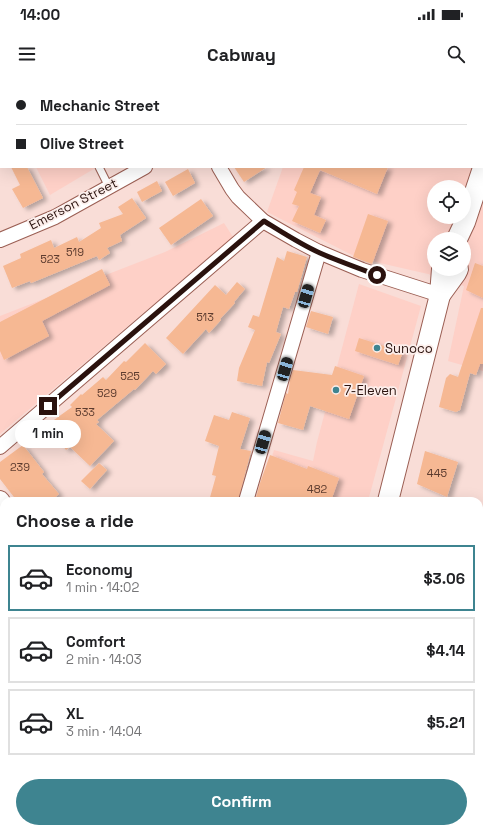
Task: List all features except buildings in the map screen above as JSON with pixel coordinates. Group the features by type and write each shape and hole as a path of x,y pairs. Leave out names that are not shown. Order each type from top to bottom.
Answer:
{"main road":[{"path":"462,232 483,168"},
{"path":"389,497 440,295 441,276"},
{"path":"440,295 454,276"}],"street":[{"name":"Emerson Street","path":"0,240 54,217 143,168"},
{"path":"220,168 232,190 238,197 264,221 296,240 319,252 362,270 440,295"},
{"path":"0,447 264,221"},
{"path":"247,497 319,252"}],"lane":[{"path":"100,168 109,187"}],"shaded area":[{"path":"36,168 95,168 50,195"},
{"path":"283,168 483,168 483,371 448,361 464,286 434,276 471,276 471,232 427,232 427,274 358,258 267,212"},
{"path":"224,223 233,237 0,434 0,316 165,252"},
{"path":"359,284 421,306 369,497 259,497 274,450 313,461"}],"place":[{"name":"Sunoco","path":"377,348"},
{"name":"7-Eleven","path":"336,390"}],"route":[{"path":"48,406 264,221 319,252 377,275"}]}
